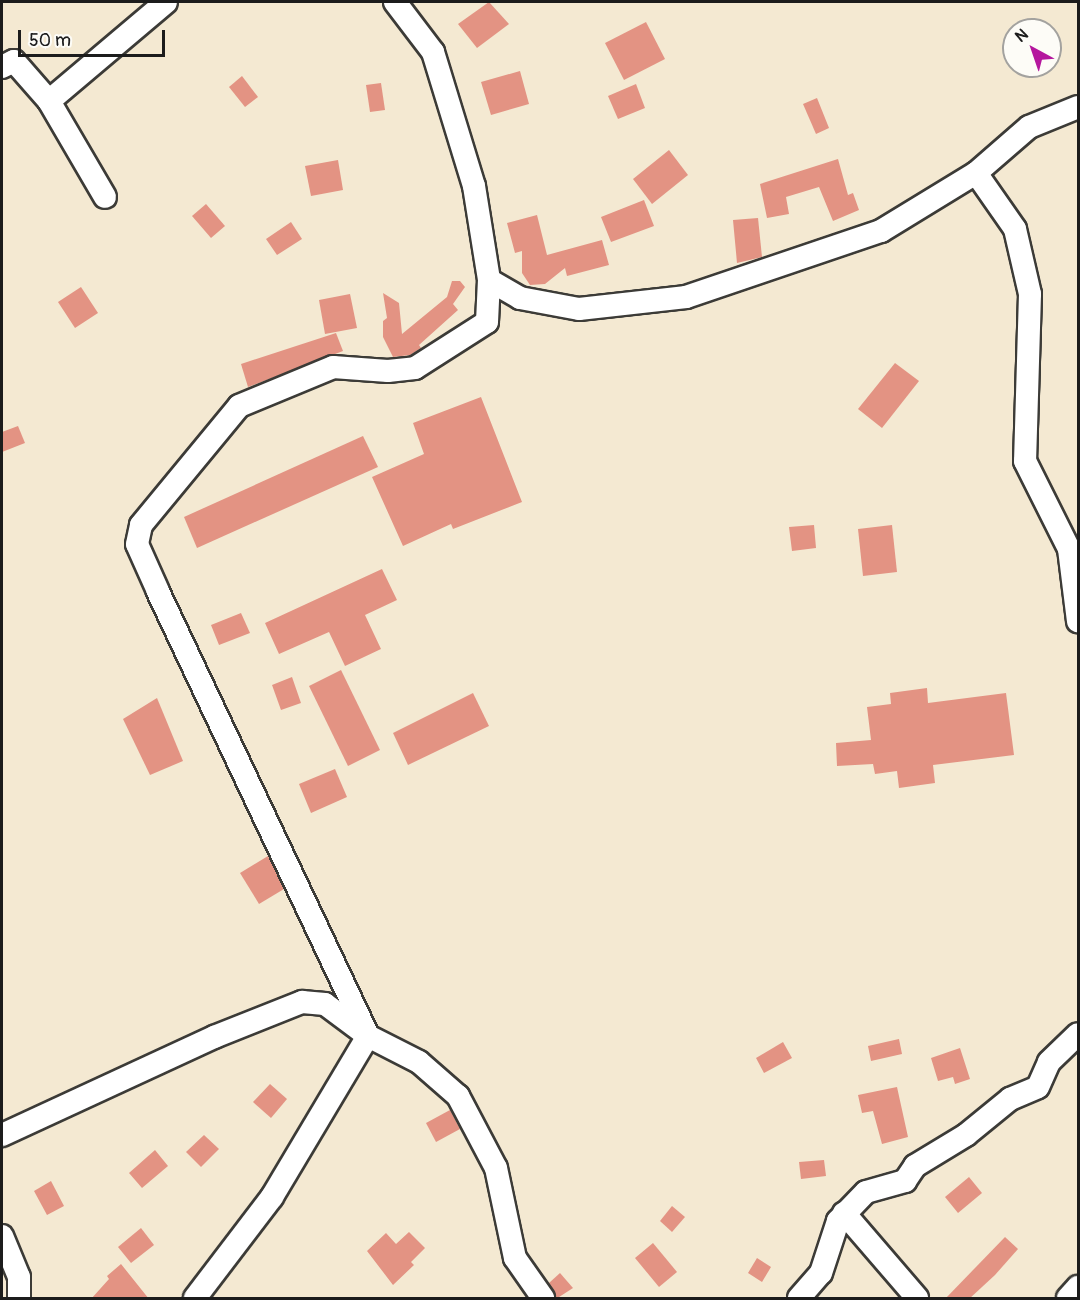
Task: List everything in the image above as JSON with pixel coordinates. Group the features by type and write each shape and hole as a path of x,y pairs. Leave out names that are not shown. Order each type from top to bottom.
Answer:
{"street":[{"path":"49,101 166,2"},
{"path":"368,1036 137,544 141,525 239,406 333,367 388,371 415,368 487,322 489,280 474,186 433,52 395,2"},
{"path":"2,68 14,61 49,101 105,197"},
{"path":"489,280 520,298 579,309 686,297 881,231 976,173 1029,127 1078,107"},
{"path":"976,173 1015,229 1030,294 1025,461 1070,549 1078,621"},
{"path":"2,1134 214,1037 302,1002 325,1004 368,1036 419,1062 458,1096 496,1168 515,1258 543,1299"},
{"path":"800,1299 821,1273 835,1229 844,1213 874,1187 904,1181 915,1166 953,1144 1011,1099 1034,1090 1049,1062 1078,1034"},
{"path":"195,1299 272,1197 368,1036"},
{"path":"844,1213 917,1299"},
{"path":"2,1236 19,1277 19,1299"},
{"path":"1068,1299 1078,1287"}],"building":[{"path":"489,2 509,24 477,48 458,24"},
{"path":"646,22 665,59 624,80 605,43"},
{"path":"520,71 529,104 491,115 481,82"},
{"path":"242,76 258,97 245,107 229,87"},
{"path":"381,83 385,110 370,112 366,85"},
{"path":"636,84 645,108 618,119 608,96"},
{"path":"817,98 829,128 816,134 803,104"},
{"path":"669,150 688,175 652,204 633,179"},
{"path":"838,159 848,195 853,193 859,210 833,221 819,187 786,197 789,214 767,218 760,184"},
{"path":"338,160 343,190 311,196 305,166"},
{"path":"644,200 654,226 611,242 601,217"},
{"path":"206,204 225,226 211,238 192,216"},
{"path":"537,215 547,255 602,240 609,265 567,276 565,268 545,284 530,285 522,273 522,251 515,253 507,223"},
{"path":"758,218 762,257 737,263 733,220"},
{"path":"291,222 302,239 277,255 266,239"},
{"path":"452,281 460,281 465,287 453,304 458,310 419,345 421,348 410,355 393,357 383,337 383,321 387,318 383,293 399,303 402,334 447,297"},
{"path":"81,287 98,313 75,328 58,302"},
{"path":"350,294 357,328 325,334 319,300"},
{"path":"336,333 343,351 248,387 241,364"},
{"path":"895,363 919,381 882,428 858,409"},
{"path":"481,397 522,502 453,529 451,524 403,546 372,477 424,454 413,423"},
{"path":"18,426 25,443 2,452 2,432"},
{"path":"363,436 378,467 197,548 184,517"},
{"path":"814,525 816,548 792,551 789,527"},
{"path":"892,525 897,572 863,576 858,529"},
{"path":"382,569 397,600 365,615 381,649 345,666 329,632 279,654 265,623"},
{"path":"241,613 250,633 219,645 211,625"},
{"path":"341,670 380,750 348,766 309,686"},
{"path":"292,677 301,703 281,710 272,685"},
{"path":"927,688 928,703 1006,693 1014,755 933,765 935,783 899,788 897,771 875,774 873,764 837,766 836,743 871,740 867,707 891,704 890,693"},
{"path":"473,693 489,726 408,765 393,733"},
{"path":"157,698 183,761 150,775 123,719"},
{"path":"335,769 347,797 311,813 299,784"},
{"path":"268,856 284,889 259,904 240,873"},
{"path":"899,1039 902,1054 871,1061 868,1046"},
{"path":"783,1042 792,1058 764,1073 756,1058"},
{"path":"960,1048 970,1079 955,1084 953,1077 938,1081 931,1058"},
{"path":"270,1084 287,1099 271,1118 253,1102"},
{"path":"897,1087 908,1137 882,1144 873,1111 862,1113 858,1095"},
{"path":"450,1110 460,1129 436,1142 426,1123"},
{"path":"204,1135 219,1149 201,1167 186,1152"},
{"path":"155,1150 168,1166 142,1188 129,1173"},
{"path":"824,1160 826,1176 801,1179 799,1162"},
{"path":"969,1177 982,1193 958,1213 945,1197"},
{"path":"51,1181 64,1206 47,1215 34,1191"},
{"path":"672,1206 685,1217 672,1232 660,1221"},
{"path":"141,1228 154,1245 131,1263 118,1247"},
{"path":"409,1232 425,1248 411,1262 414,1265 393,1285 367,1251 386,1233 396,1244"},
{"path":"1005,1237 1018,1249 995,1275 969,1299 945,1299"},
{"path":"653,1243 677,1272 659,1287 635,1258"},
{"path":"757,1258 771,1267 762,1282 748,1273"},
{"path":"121,1264 149,1299 91,1299 109,1279 107,1276"},
{"path":"560,1273 573,1288 556,1299 549,1283"}]}
